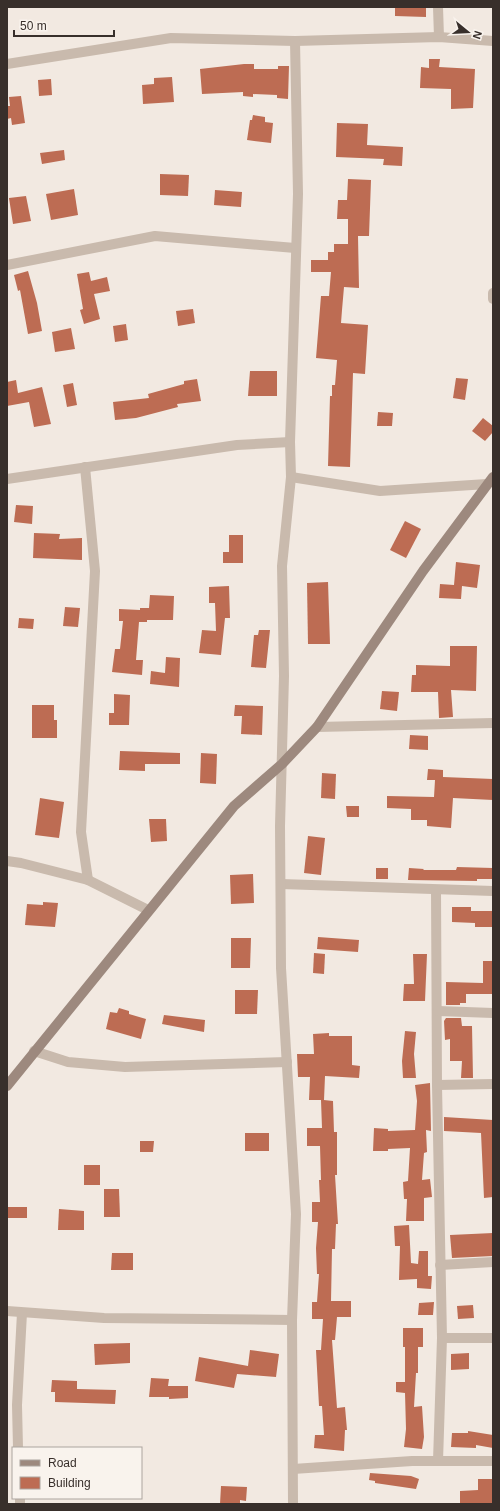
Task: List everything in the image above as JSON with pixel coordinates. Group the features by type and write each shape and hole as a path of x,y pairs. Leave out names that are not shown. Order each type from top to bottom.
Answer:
{"main road":[{"path":"7,1086 148,910 234,806 282,764 317,727 422,571 490,480"}],"street":[{"path":"438,7 439,37"},
{"path":"7,64 171,38 295,41 439,37 493,41"},
{"path":"292,1504 292,1320 296,1214 281,968 281,884 284,676 282,566 291,477 290,442 295,248 298,194 295,41"},
{"path":"7,265 155,236 295,248"},
{"path":"493,293 493,300"},
{"path":"7,479 237,446 290,442"},
{"path":"85,467 94,571 86,702 81,832 88,880"},
{"path":"291,477 380,491 490,480"},
{"path":"317,727 493,723"},
{"path":"7,861 88,880 148,910"},
{"path":"281,884 493,891"},
{"path":"436,890 438,1011 437,1085 442,1338 438,1461"},
{"path":"438,1011 493,1013"},
{"path":"34,1051 68,1062 125,1067 287,1062"},
{"path":"437,1085 493,1084"},
{"path":"440,1265 493,1262"},
{"path":"7,1311 104,1318 292,1320"},
{"path":"18,1447 17,1405 22,1313"},
{"path":"442,1338 493,1338"},
{"path":"293,1469 438,1461 493,1461"}],"building":[{"path":"395,7 426,7 426,17 395,16"},
{"path":"429,59 440,59 439,67 475,69 473,108 451,109 451,89 420,88 421,67 429,68"},
{"path":"254,64 254,69 278,69 278,66 289,66 288,99 277,98 277,95 253,94 253,97 243,96 243,92 202,94 200,69"},
{"path":"172,77 174,102 143,104 142,85 154,84 154,78"},
{"path":"51,79 52,95 39,96 38,80"},
{"path":"21,96 25,123 12,125 11,118 7,119 7,106 10,106 9,97"},
{"path":"253,115 265,117 265,122 273,123 271,143 247,140 250,120 252,120"},
{"path":"337,123 368,124 367,145 403,147 402,166 383,165 384,159 336,157"},
{"path":"64,150 65,160 42,164 40,153"},
{"path":"160,174 189,175 188,196 160,195"},
{"path":"348,179 371,180 369,236 358,236 359,288 344,287 341,323 368,325 365,374 353,373 350,467 328,466 330,396 332,396 332,385 335,385 337,360 316,358 321,296 329,296 331,272 311,272 311,260 328,260 328,252 334,252 334,244 348,244 348,219 337,219 338,200 347,200"},
{"path":"74,189 78,215 51,220 46,194"},
{"path":"215,190 242,192 241,207 214,205"},
{"path":"26,196 31,221 13,224 9,198"},
{"path":"28,271 37,303 42,331 28,334 20,290 18,291 14,275"},
{"path":"89,272 91,281 107,277 110,291 94,294 100,319 84,324 80,310 83,309 77,274"},
{"path":"193,309 195,323 178,326 176,311"},
{"path":"126,324 128,340 115,342 113,326"},
{"path":"71,328 75,349 55,352 52,332"},
{"path":"250,371 277,371 277,396 248,396"},
{"path":"456,378 468,379 465,400 453,398"},
{"path":"197,379 201,401 177,404 178,407 136,418 115,420 113,402 149,398 148,394 184,384 184,381"},
{"path":"16,380 18,393 42,387 51,424 34,427 29,402 7,406 7,382"},
{"path":"73,383 77,405 67,407 63,385"},
{"path":"378,412 393,413 392,426 377,426"},
{"path":"483,418 493,426 493,432 485,441 472,431"},
{"path":"16,505 33,506 32,524 14,522"},
{"path":"405,521 421,529 406,558 390,550"},
{"path":"34,533 60,534 59,539 82,538 82,560 33,558"},
{"path":"229,535 243,535 243,563 223,563 223,552 229,552"},
{"path":"456,562 480,565 477,588 462,586 461,599 439,598 440,584 454,585"},
{"path":"328,582 330,644 308,644 307,583"},
{"path":"229,586 230,618 225,618 221,655 199,653 202,630 216,631 215,603 209,603 209,587"},
{"path":"150,595 174,596 173,620 147,620 147,622 139,622 136,660 143,660 142,675 112,672 115,649 120,649 123,621 119,621 119,609 140,610 140,608 149,608"},
{"path":"65,607 80,608 78,627 63,626"},
{"path":"19,618 34,619 33,629 18,628"},
{"path":"259,630 270,630 266,668 251,667 254,635 258,635"},
{"path":"450,646 477,646 476,691 451,690 453,717 439,718 438,692 411,692 412,675 416,675 416,665 450,666"},
{"path":"166,657 180,658 179,687 150,684 151,671 165,673"},
{"path":"382,691 399,692 397,711 380,709"},
{"path":"114,694 130,695 129,725 109,725 109,713 114,713"},
{"path":"32,705 54,705 54,720 57,720 57,738 32,738"},
{"path":"235,705 263,706 262,735 241,734 242,716 234,716"},
{"path":"410,735 428,736 428,750 409,749"},
{"path":"120,751 180,753 180,764 145,764 145,771 119,770"},
{"path":"201,753 217,754 216,784 200,783"},
{"path":"428,769 443,770 443,777 493,779 493,800 453,798 451,828 427,826 427,820 411,820 411,809 387,808 387,796 434,797 435,780 427,780"},
{"path":"322,773 336,774 335,799 321,798"},
{"path":"40,798 64,802 59,838 35,835"},
{"path":"346,806 359,806 359,817 347,817"},
{"path":"149,819 166,819 167,841 151,842"},
{"path":"308,836 325,838 321,875 304,873"},
{"path":"457,867 493,868 493,879 477,879 477,881 408,880 409,868 424,869 423,870 456,870"},
{"path":"376,868 388,868 388,879 376,879"},
{"path":"253,874 254,903 231,904 230,875"},
{"path":"43,902 58,903 55,927 25,925 27,904 43,905"},
{"path":"452,907 471,907 471,911 493,911 493,927 475,927 475,923 452,922"},
{"path":"318,937 359,940 358,952 317,949"},
{"path":"231,938 251,938 250,968 231,968"},
{"path":"314,953 325,954 324,974 313,973"},
{"path":"413,954 427,954 425,1001 403,1001 404,984 414,984"},
{"path":"483,961 493,961 493,994 466,994 466,1003 460,1003 460,1005 446,1005 446,982 483,983"},
{"path":"235,990 258,990 257,1014 235,1014"},
{"path":"119,1008 129,1011 129,1014 146,1019 141,1039 106,1029 110,1012 117,1013"},
{"path":"164,1015 205,1020 204,1032 162,1024"},
{"path":"446,1018 461,1018 462,1026 472,1026 473,1078 461,1078 462,1061 450,1061 450,1039 445,1040 444,1021"},
{"path":"405,1031 416,1032 414,1054 416,1078 403,1078 402,1061"},
{"path":"329,1033 329,1036 352,1036 352,1065 360,1066 359,1078 325,1076 324,1100 333,1101 334,1132 337,1132 337,1175 335,1175 338,1224 336,1224 335,1249 332,1249 331,1301 351,1301 351,1317 337,1317 335,1340 332,1340 337,1408 345,1407 347,1430 345,1430 344,1451 314,1448 315,1435 324,1435 322,1406 319,1406 316,1350 321,1350 323,1319 312,1319 312,1302 317,1302 319,1274 317,1274 316,1248 318,1222 312,1222 312,1202 320,1202 319,1180 321,1180 320,1146 307,1146 307,1128 322,1128 321,1100 309,1100 310,1077 298,1077 297,1054 314,1054 313,1034"},
{"path":"430,1083 431,1131 426,1130 427,1152 424,1153 422,1180 430,1179 432,1197 424,1198 424,1221 406,1221 407,1199 404,1199 403,1182 408,1181 410,1148 388,1149 388,1151 373,1151 374,1128 388,1129 388,1131 415,1130 417,1101 415,1085"},
{"path":"444,1117 493,1120 493,1197 484,1198 481,1133 444,1131"},
{"path":"245,1133 269,1133 269,1151 245,1151"},
{"path":"140,1141 154,1141 153,1152 140,1152"},
{"path":"84,1165 100,1165 100,1185 84,1185"},
{"path":"104,1189 119,1189 120,1217 104,1217"},
{"path":"7,1207 27,1207 27,1218 7,1218"},
{"path":"59,1209 84,1211 84,1230 58,1230"},
{"path":"409,1225 411,1263 418,1264 419,1251 428,1251 428,1276 432,1276 431,1289 417,1288 417,1279 399,1280 400,1246 395,1246 394,1226"},
{"path":"493,1233 493,1256 452,1258 450,1235"},
{"path":"112,1253 133,1253 133,1270 111,1270"},
{"path":"434,1302 433,1315 418,1315 419,1303"},
{"path":"473,1305 474,1318 458,1319 457,1306"},
{"path":"403,1328 423,1328 423,1347 418,1347 418,1373 416,1373 414,1407 422,1406 424,1437 422,1449 404,1447 406,1429 405,1393 396,1392 396,1382 405,1382 405,1347 403,1347"},
{"path":"130,1343 130,1363 95,1365 94,1344"},
{"path":"250,1350 279,1354 276,1377 237,1374 234,1388 195,1381 199,1357 248,1366"},
{"path":"469,1353 469,1369 451,1370 451,1354"},
{"path":"151,1378 169,1379 168,1386 188,1386 188,1398 169,1399 169,1397 149,1397"},
{"path":"52,1380 77,1381 77,1389 116,1390 115,1404 55,1402 55,1392 51,1392"},
{"path":"468,1431 493,1435 493,1448 476,1445 476,1448 451,1447 452,1433 468,1433"},
{"path":"370,1473 411,1476 419,1479 416,1489 375,1483 375,1481 369,1480"},
{"path":"478,1479 493,1479 493,1503 460,1504 460,1491 478,1490"},
{"path":"221,1486 247,1487 246,1501 240,1500 240,1504 220,1504"}]}
